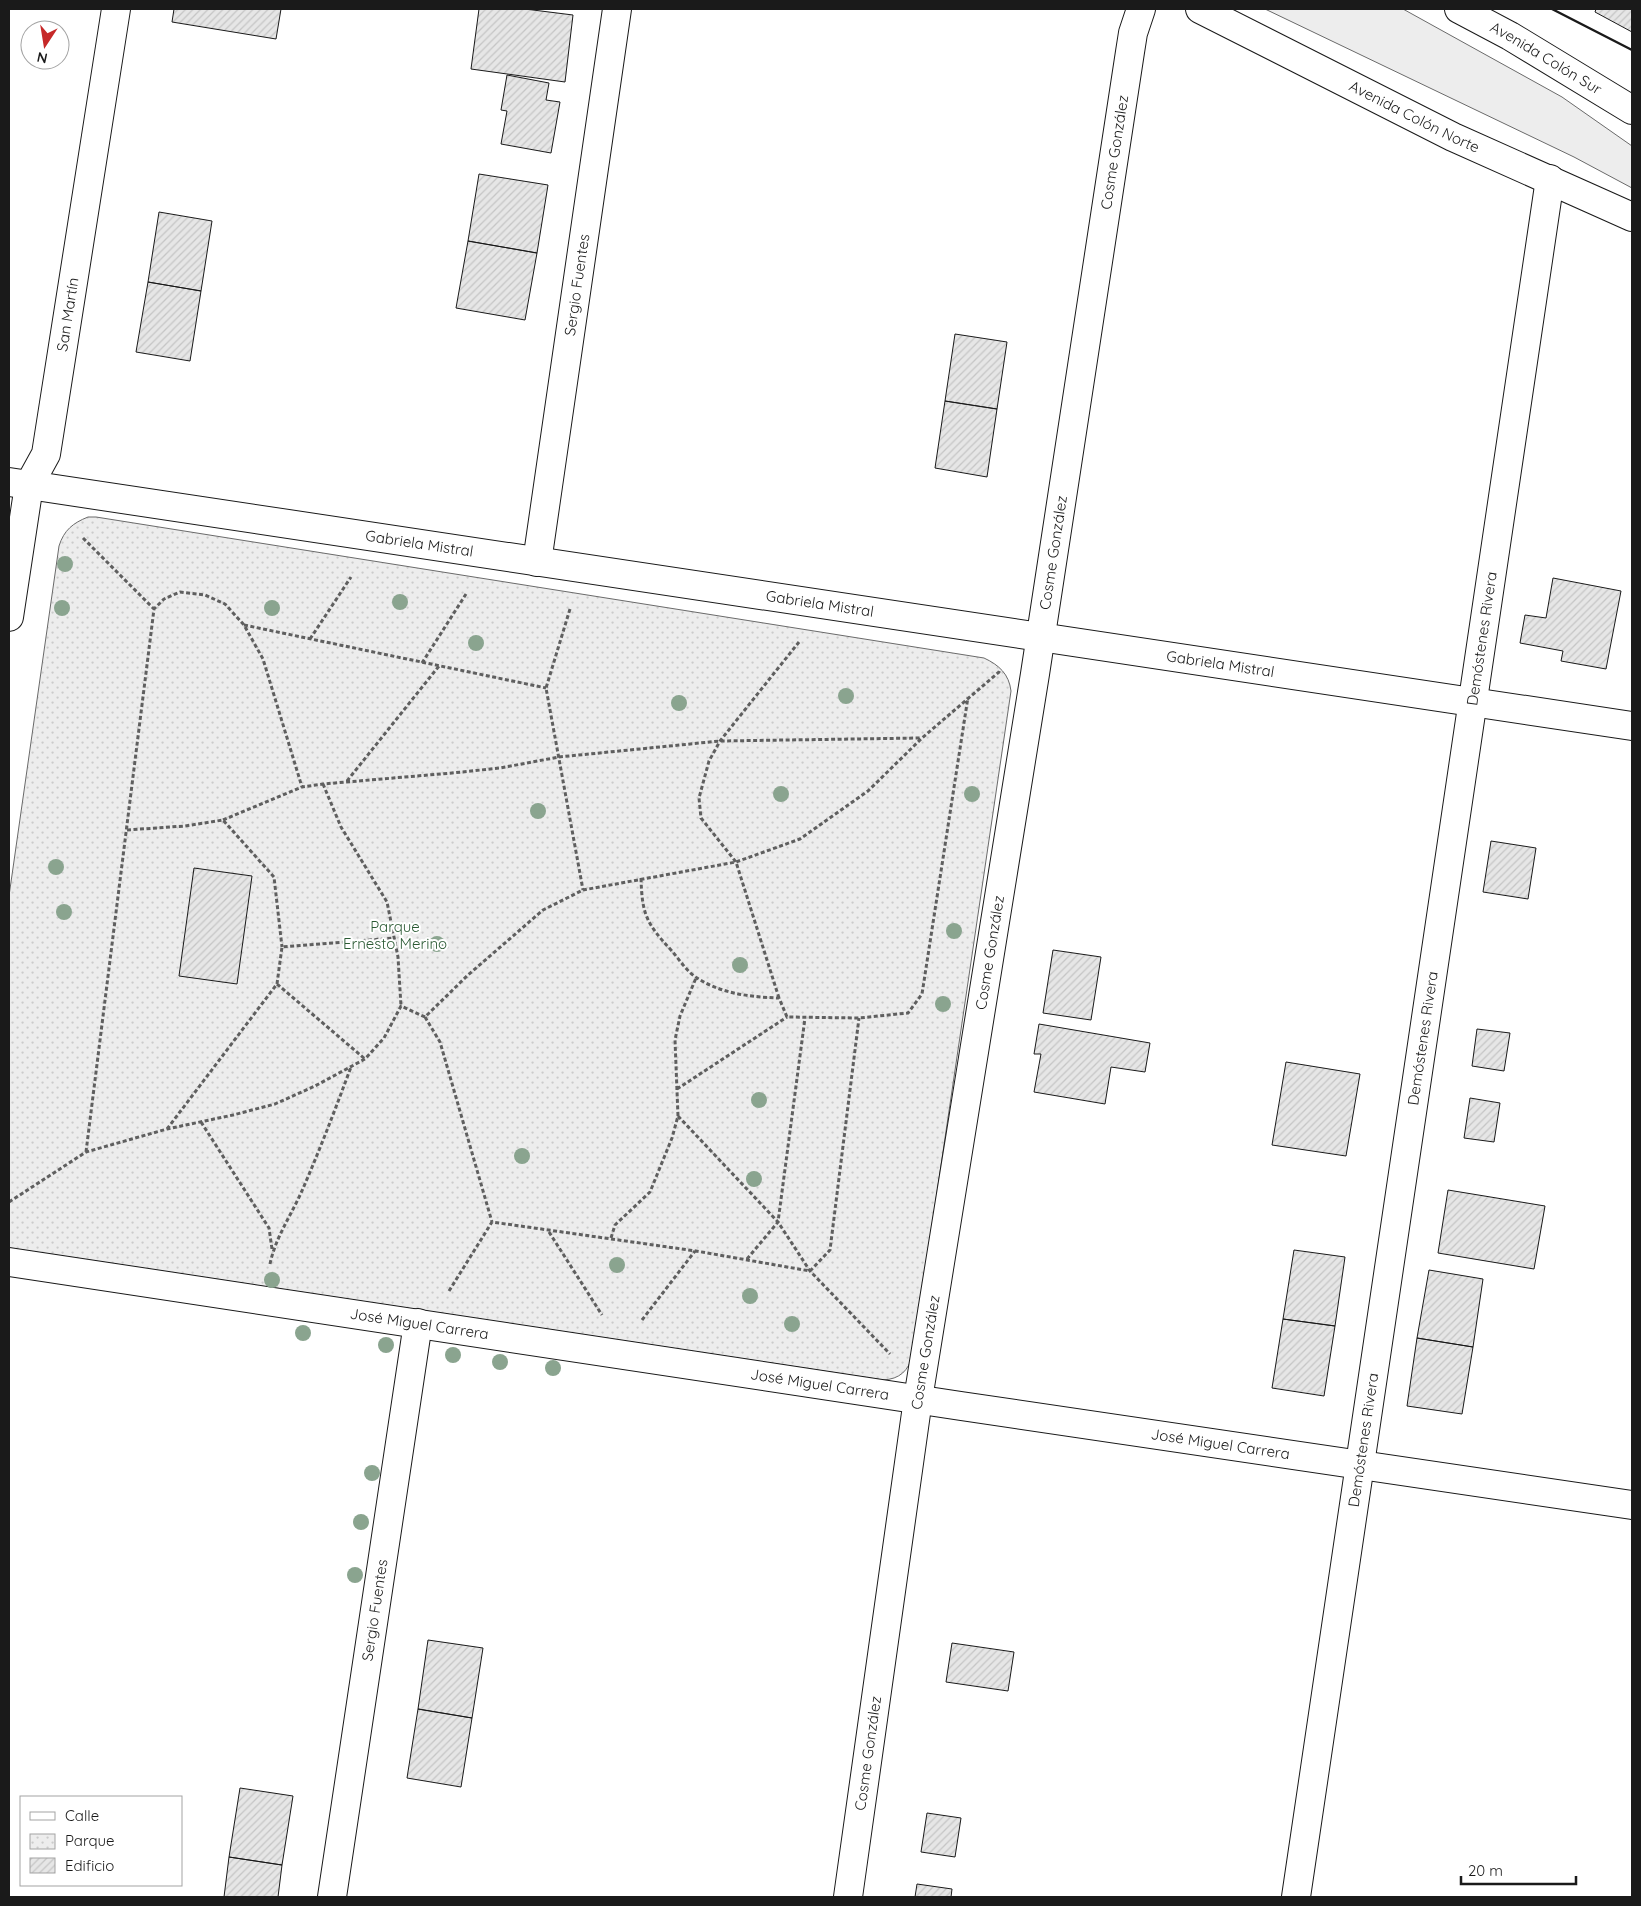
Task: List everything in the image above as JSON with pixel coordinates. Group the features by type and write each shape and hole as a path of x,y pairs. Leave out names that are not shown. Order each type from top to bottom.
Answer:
{"street":[{"name":"San Martín","path":"9,617 19,483 46,454 116,9"},
{"name":"Sergio Fuentes","path":"537,562 617,9"},
{"name":"Cosme González","path":"848,1897 918,1399 1040,637 1133,33 1141,9"},
{"name":"Avenida Colón Norte","path":"1200,9 1453,138 1632,217"},
{"name":"Avenida Colón Sur","path":"1459,9 1510,36 1632,110"},
{"name":"Demóstenes Rivera","path":"1296,1897 1550,180"},
{"name":"Gabriela Mistral","path":"19,483 1632,726"},
{"name":"José Miguel Carrera","path":"9,1262 1632,1505"},
{"name":"Sergio Fuentes","path":"332,1897 418,1323"}],"path":[{"path":"83,538 154,609"},
{"path":"310,639 351,577"},
{"path":"86,1152 154,609 164,599 180,592 205,595 225,604 244,625 263,659 302,787"},
{"path":"422,663 466,594"},
{"path":"570,609 546,688 583,890"},
{"path":"244,625 546,688"},
{"path":"425,1017 468,975 544,910 583,890 736,862 800,838 868,791 922,738 999,672 1010,633"},
{"path":"787,1017 779,998 736,862 701,818 699,798 709,761 720,741 799,642"},
{"path":"347,782 439,666"},
{"path":"677,1089 787,1017 859,1018 908,1013 922,994 968,697"},
{"path":"127,830 185,826 223,820 302,787 323,784 500,768 559,757 720,741 922,738"},
{"path":"9,1202 86,1152 167,1129 275,1104 365,1059 384,1038 401,1006 398,957 387,902 341,826 323,784"},
{"path":"167,1129 277,984 282,947 274,877 223,820"},
{"path":"641,878 644,912 656,934 696,978 728,992 757,997 779,998"},
{"path":"282,947 395,938"},
{"path":"611,1238 615,1225 650,1192 669,1147 678,1116 676,1040 680,1016 696,978"},
{"path":"277,984 365,1059"},
{"path":"401,1006 425,1017 440,1042 492,1222 449,1291"},
{"path":"747,1259 778,1222 805,1018"},
{"path":"810,1271 830,1250 859,1018"},
{"path":"270,1264 273,1250 321,1147 351,1067"},
{"path":"678,1116 778,1222 810,1271 894,1359"},
{"path":"201,1122 269,1228 273,1250"},
{"path":"492,1222 696,1251 810,1271"},
{"path":"548,1231 602,1315"},
{"path":"642,1320 696,1251"}],"shaded area":[{"path":"1265,9 1403,9 1562,97 1632,146 1632,188 1574,157"}],"green space":[{"name":"Parque Ernesto Merino","path":"88,517 984,658 1006,675 1011,691 913,1355 906,1370 899,1376 883,1380 9,1248 9,896 59,546 70,528"}],"building":[{"path":"174,9 281,9 276,39 172,22"},
{"path":"479,9 525,9 573,15 565,82 471,69"},
{"path":"1596,9 1632,9 1632,32 1595,12"},
{"path":"507,75 549,83 546,100 560,102 551,153 501,144 507,111 501,110"},
{"path":"479,174 548,185 537,253 468,241"},
{"path":"159,212 212,221 201,291 148,282"},
{"path":"468,241 537,253 525,320 456,308"},
{"path":"148,282 201,291 190,361 136,352"},
{"path":"955,334 1007,342 997,409 945,401"},
{"path":"945,401 997,409 987,477 935,468"},
{"path":"1553,578 1621,591 1606,669 1561,661 1563,651 1520,643 1525,615 1546,618"},
{"path":"1491,841 1536,848 1528,899 1483,892"},
{"path":"194,868 252,876 237,984 179,976"},
{"path":"1053,950 1101,957 1091,1020 1043,1013"},
{"path":"1039,1024 1150,1043 1145,1072 1111,1067 1105,1104 1034,1092 1041,1054 1034,1054"},
{"path":"1477,1029 1510,1033 1504,1071 1472,1066"},
{"path":"1286,1062 1360,1074 1346,1156 1272,1145"},
{"path":"1470,1098 1500,1103 1494,1142 1464,1138"},
{"path":"1448,1190 1545,1206 1534,1269 1438,1253"},
{"path":"1294,1250 1345,1257 1335,1326 1283,1319"},
{"path":"1429,1270 1483,1279 1473,1347 1417,1338"},
{"path":"1283,1319 1335,1326 1324,1396 1272,1388"},
{"path":"1417,1338 1473,1347 1462,1414 1407,1406"},
{"path":"428,1640 483,1648 472,1718 418,1709"},
{"path":"952,1643 1014,1652 1008,1691 946,1682"},
{"path":"418,1709 472,1718 461,1787 407,1778"},
{"path":"240,1788 293,1796 282,1865 229,1857"},
{"path":"927,1813 961,1818 955,1857 921,1852"},
{"path":"229,1857 282,1865 278,1897 224,1897"},
{"path":"917,1884 952,1889 951,1897 915,1897"}],"wall":[{"path":"1552,9 1632,50"}]}
